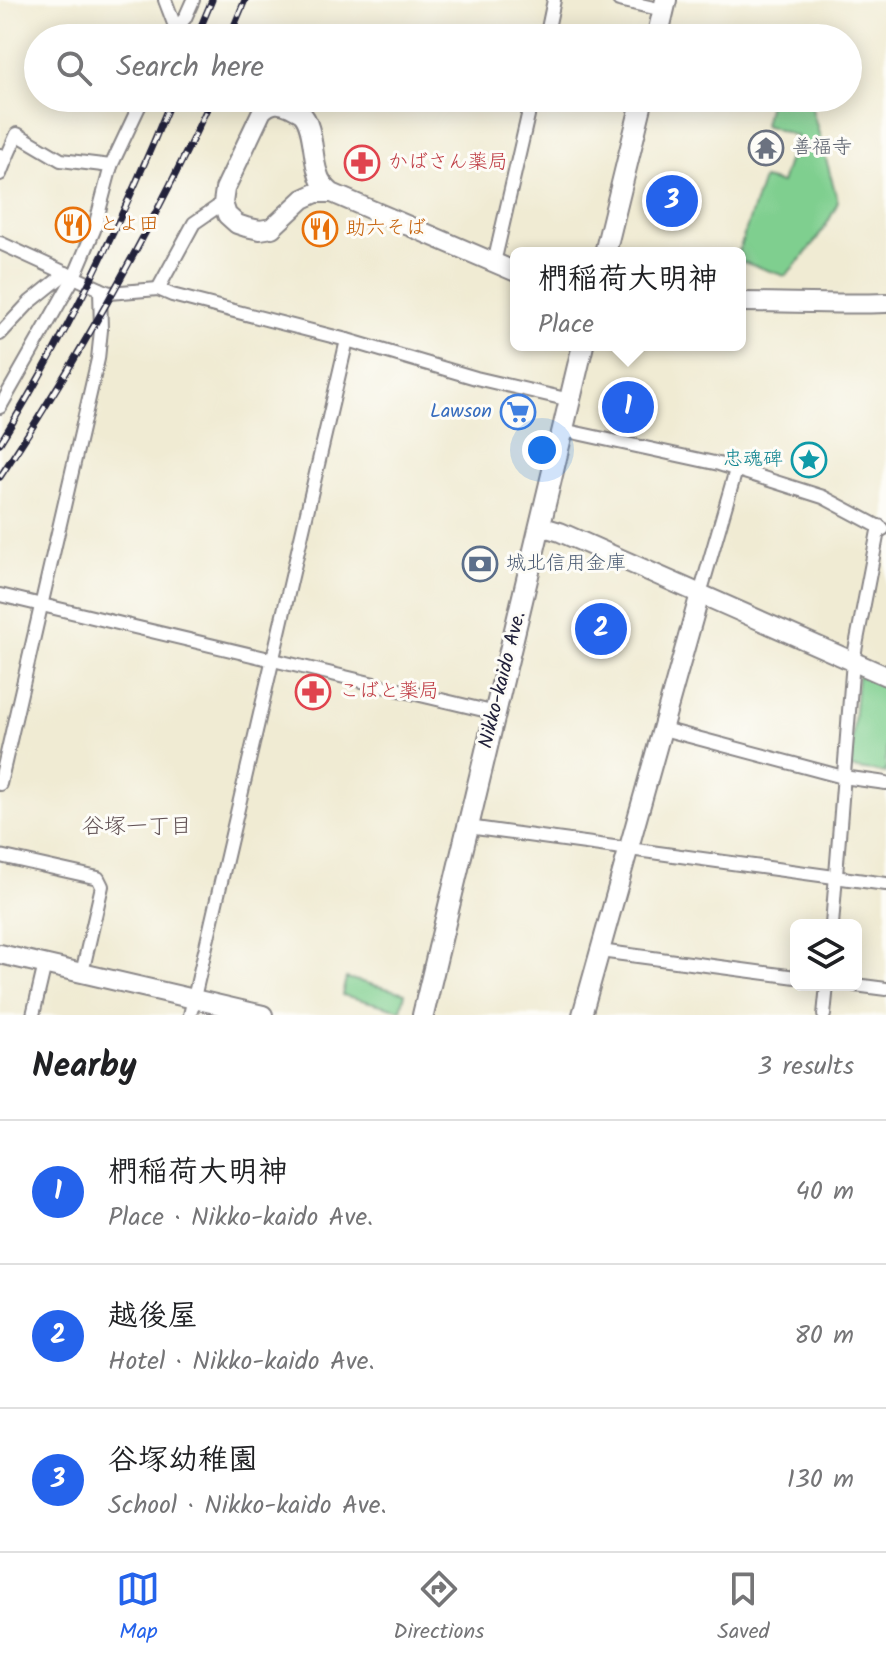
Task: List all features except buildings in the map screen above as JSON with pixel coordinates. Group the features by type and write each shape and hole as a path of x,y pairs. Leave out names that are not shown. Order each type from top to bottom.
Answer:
{"main road":[{"path":"606,247 640,112"},
{"name":"Nikko-kaido Ave.","path":"423,1015 582,351"}],"street":[{"path":"165,0 172,24"},
{"path":"181,24 193,0"},
{"path":"549,24 554,0"},
{"path":"619,0 664,5"},
{"path":"0,407 94,230 111,166 136,112"},
{"path":"262,112 225,189 223,203 227,215 237,224 260,230 272,228 303,199 316,193 332,193"},
{"path":"301,112 305,117 319,177 332,193 510,270"},
{"path":"494,263 529,112"},
{"path":"0,174 3,157 17,134 61,160 111,166"},
{"path":"158,289 194,223 223,203"},
{"path":"0,243 109,293 158,289 476,378 570,400"},
{"path":"0,334 30,302 70,275"},
{"path":"0,784 98,359 100,289"},
{"path":"746,302 886,303"},
{"path":"192,1007 347,340"},
{"path":"563,430 719,464 823,497 882,528 853,661 833,919"},
{"path":"582,1015 736,470"},
{"path":"540,526 560,532 886,676"},
{"path":"0,595 496,713"},
{"path":"663,729 843,777 886,783"},
{"path":"468,827 886,884"},
{"path":"0,856 98,878 102,886 82,973"},
{"path":"600,951 790,976"},
{"path":"0,954 82,973 192,1007 263,1015"},
{"path":"33,1015 45,964"},
{"path":"862,986 886,989"},
{"path":"824,1015 826,991"}],"green space":[{"path":"767,112 813,112 838,202 815,242 785,276 746,263 746,247 740,247 763,179 781,183 796,136 764,125"},
{"path":"858,675 886,687 886,773 850,768"},
{"path":"346,978 405,993 401,1010 342,995"}],"railway":[{"path":"202,24 212,0"},
{"path":"235,24 245,0"},
{"path":"0,443 49,360 94,274 166,112"},
{"path":"0,477 113,292 205,112"}],"place":[{"name":"善福寺","path":"766,148"},
{"name":"かばさん薬局","path":"362,163"},
{"name":"谷塚幼稚園","path":"672,201"},
{"name":"とよ田","path":"73,225"},
{"name":"助六そば","path":"320,229"},
{"name":"椚稲荷大明神","path":"628,407"},
{"name":"Lawson","path":"518,412"},
{"name":"忠魂碑","path":"809,460"},
{"name":"城北信用金庫","path":"480,564"},
{"name":"越後屋","path":"601,629"},
{"name":"こばと薬局","path":"313,692"}],"district":[{"name":"谷塚一丁目","path":"137,827"}]}
